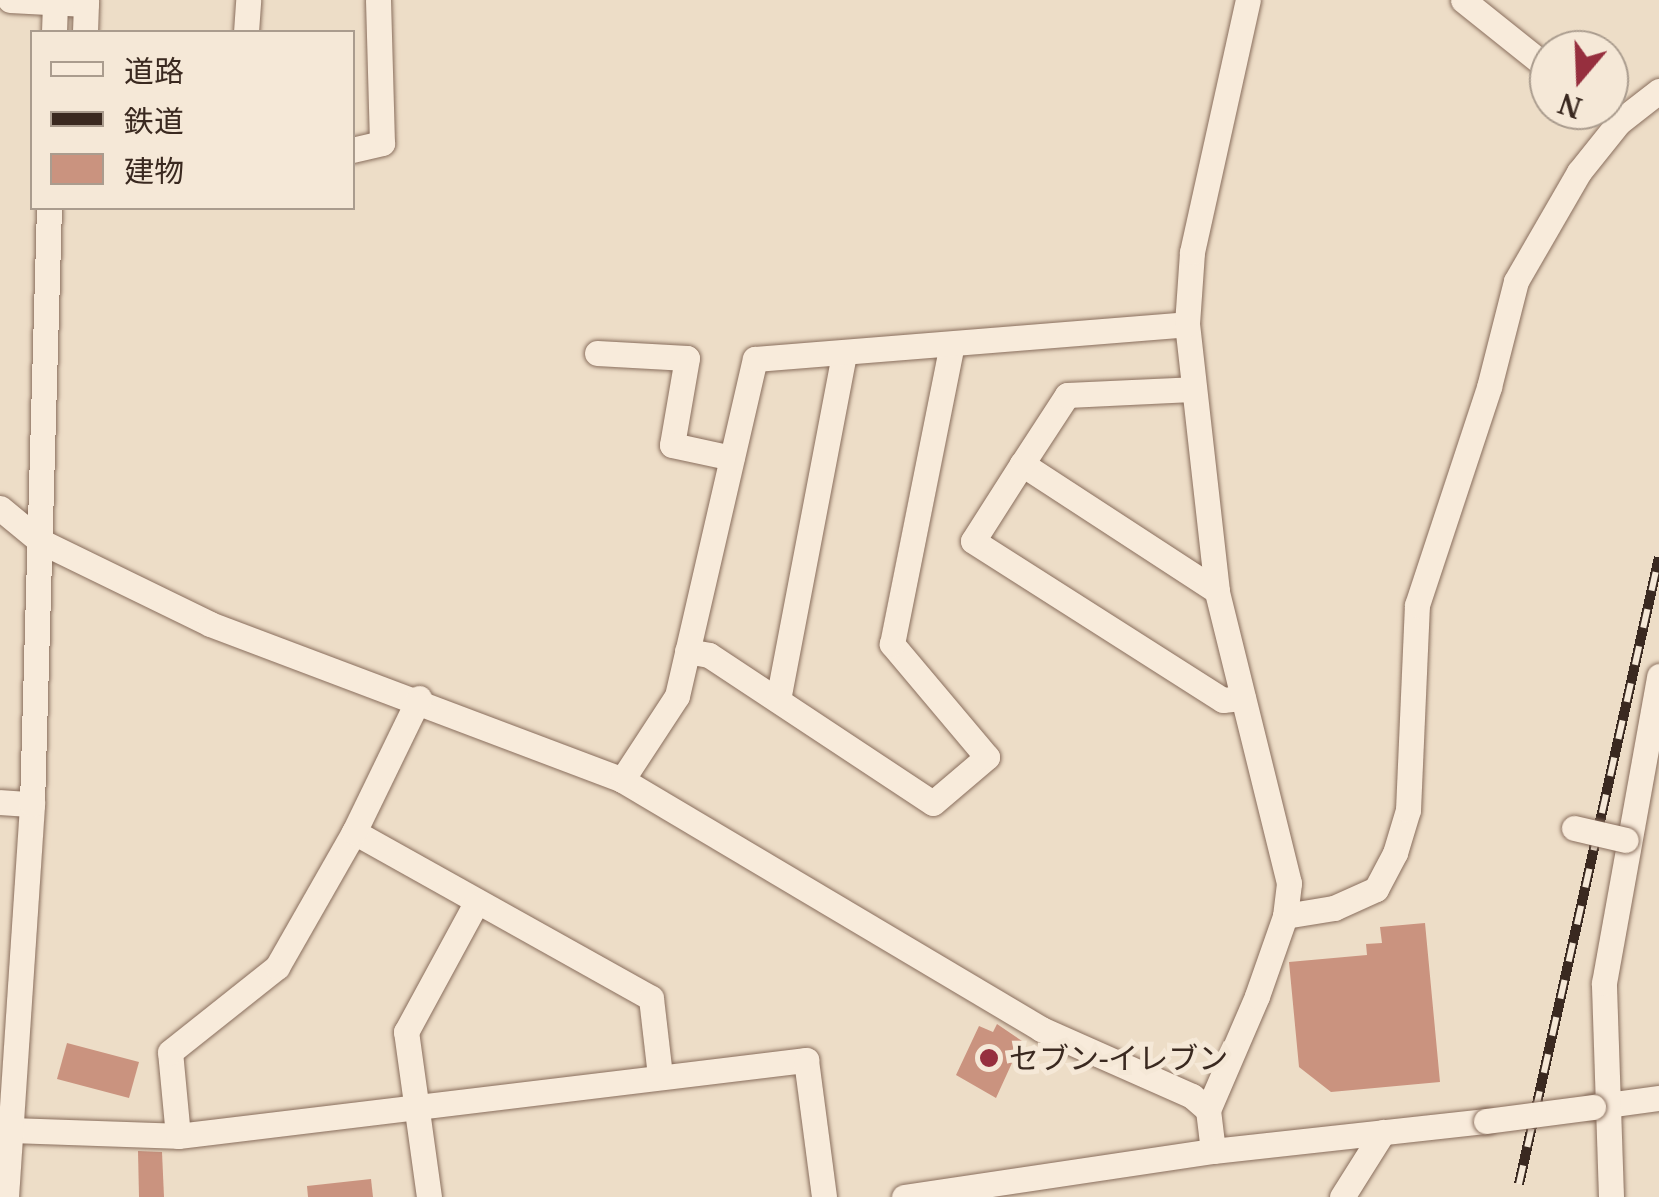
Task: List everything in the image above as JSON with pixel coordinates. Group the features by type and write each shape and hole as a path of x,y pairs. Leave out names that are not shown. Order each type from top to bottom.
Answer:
{"street":[{"path":"10,0 86,2 84,30"},
{"path":"246,30 248,0"},
{"path":"355,149 382,144 378,0"},
{"path":"1213,1150 1208,1110 1285,916 1288,883 1217,591 1187,324 1192,252 1248,0"},
{"path":"1464,0 1529,53"},
{"path":"54,1 54,30"},
{"path":"1629,107 1659,92"},
{"path":"1285,916 1334,908 1376,889 1395,853 1408,810 1417,605 1434,538 1489,388 1516,281 1603,130"},
{"path":"6,1197 32,804 49,210"},
{"path":"622,780 676,696 755,359 1187,324"},
{"path":"687,651 709,656 933,803 986,757 892,644 952,345"},
{"path":"597,354 688,358 672,445 732,458"},
{"path":"778,700 844,354"},
{"path":"1192,389 1066,395 972,541 1223,700 1243,698"},
{"path":"1022,464 1217,591"},
{"path":"0,508 40,541 210,624 419,698 622,780 1042,1028 1164,1079 1208,1110"},
{"path":"1611,1197 1600,1106 1604,983 1626,840 1659,676"},
{"path":"178,1136 170,1052 277,967 354,832 419,698"},
{"path":"0,802 32,804"},
{"path":"1574,828 1626,840"},
{"path":"354,832 475,905 651,998 660,1076"},
{"path":"429,1197 406,1032 475,905"},
{"path":"9,1130 178,1136 416,1102 806,1060 824,1197"},
{"path":"904,1197 1213,1150 1659,1098"},
{"path":"1342,1197 1384,1132"}],"building":[{"path":"1425,923 1440,1082 1331,1092 1299,1067 1289,962 1367,955 1366,944 1382,943 1380,927"},
{"name":"セブン-イレブン","path":"997,1024 1022,1041 996,1098 956,1075 979,1026 993,1032"},
{"path":"67,1043 139,1062 129,1098 57,1079"},
{"path":"138,1151 162,1152 164,1197 139,1197"},
{"path":"371,1179 373,1197 308,1197 307,1186"}],"railway":[{"path":"1519,1184 1659,557"}],"place":[{"name":"セブン-イレブン","path":"989,1058"}]}
